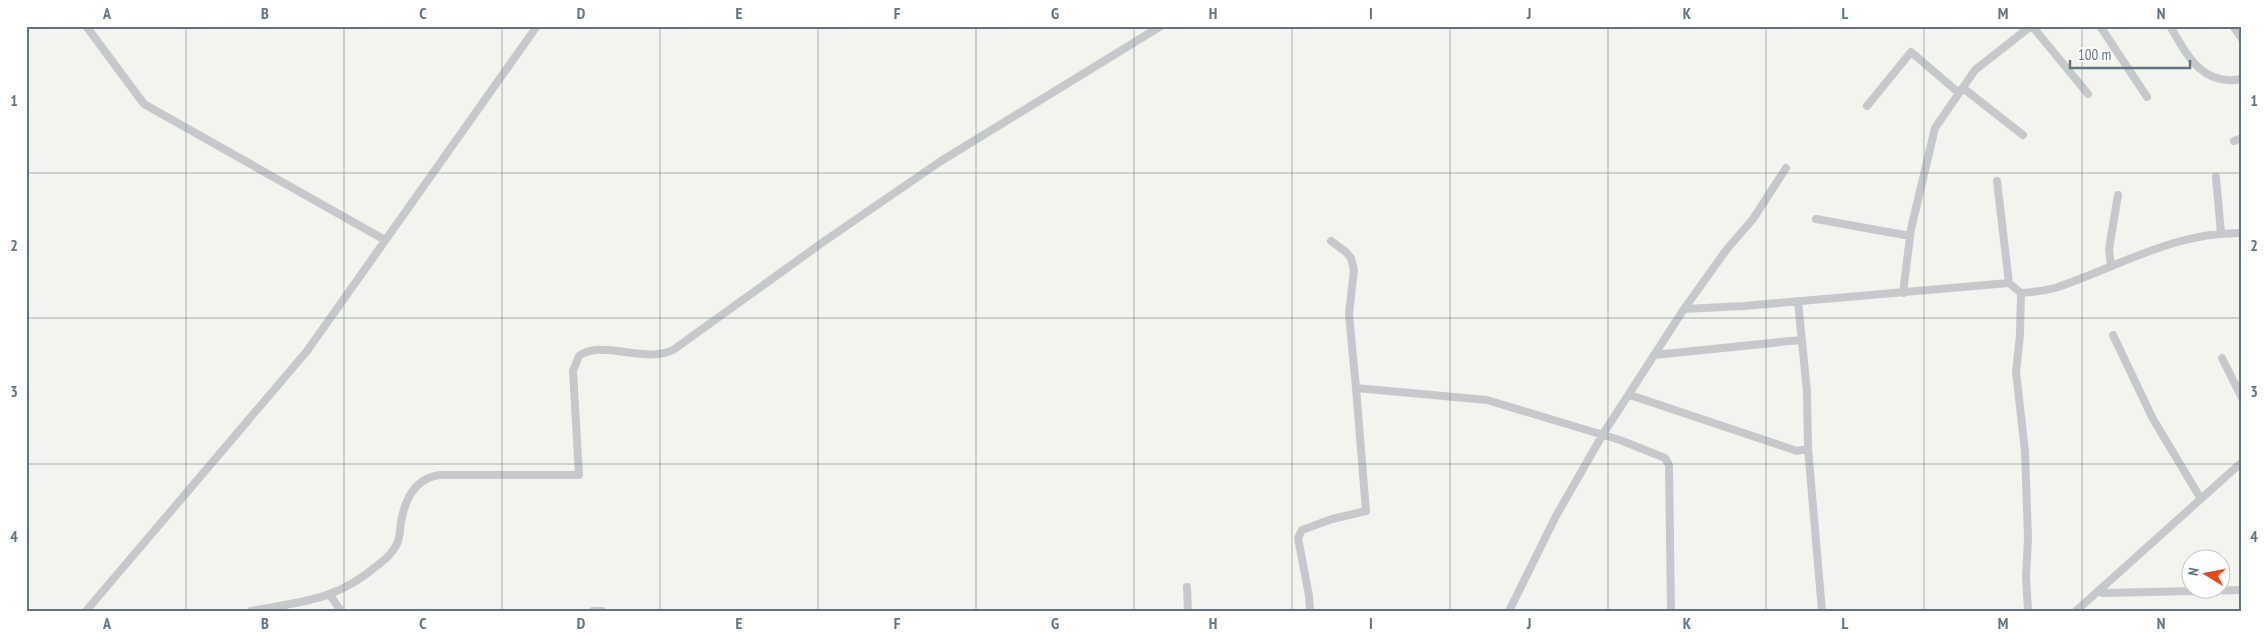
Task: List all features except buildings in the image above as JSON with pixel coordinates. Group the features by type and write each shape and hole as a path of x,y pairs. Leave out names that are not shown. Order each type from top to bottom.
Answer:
{"street":[{"path":"86,26 144,104 385,240"},
{"path":"86,611 307,351 538,26"},
{"path":"251,611 330,595 353,584 380,564 392,552 398,540 404,511 412,492 418,484 428,478 440,476 579,475 573,371 576,360 582,354 590,351 655,356 673,350 826,240 941,161 1017,112 1161,26"},
{"path":"1903,293 1910,236 1934,128 1975,70 2032,26 2088,94"},
{"path":"2100,26 2147,97"},
{"path":"2170,26 2196,67 2218,79 2231,81 2242,79"},
{"path":"2233,26 2242,39"},
{"path":"1867,106 1911,52 2023,135"},
{"path":"1509,611 1556,516 1604,434 1684,309 1727,249 1753,219 1786,168"},
{"path":"2216,177 2221,233"},
{"path":"1997,181 2008,283"},
{"path":"2111,266 2109,249 2118,195"},
{"path":"1816,219 1910,236"},
{"path":"1684,309 1798,302 2008,283 2021,293 2053,288 2169,243 2221,233 2242,233"},
{"path":"1310,611 1298,538 1302,530 1332,519 1366,511 1349,314 1354,270 1351,258 1331,241"},
{"path":"2021,293 2016,372 2025,451 2028,611"},
{"path":"1798,302 1807,392 1808,448 1822,611"},
{"path":"2113,335 2152,419 2201,499"},
{"path":"1654,355 1801,340"},
{"path":"2222,358 2242,398"},
{"path":"1356,388 1487,400 1604,434 1663,456 1668,462 1671,611"},
{"path":"1630,395 1797,451 1808,448"},
{"path":"2076,611 2242,462"},
{"path":"1187,587 1188,611"},
{"path":"2098,591 2103,593 2242,590"},
{"path":"330,595 341,611"},
{"path":"593,611 602,611"}]}
